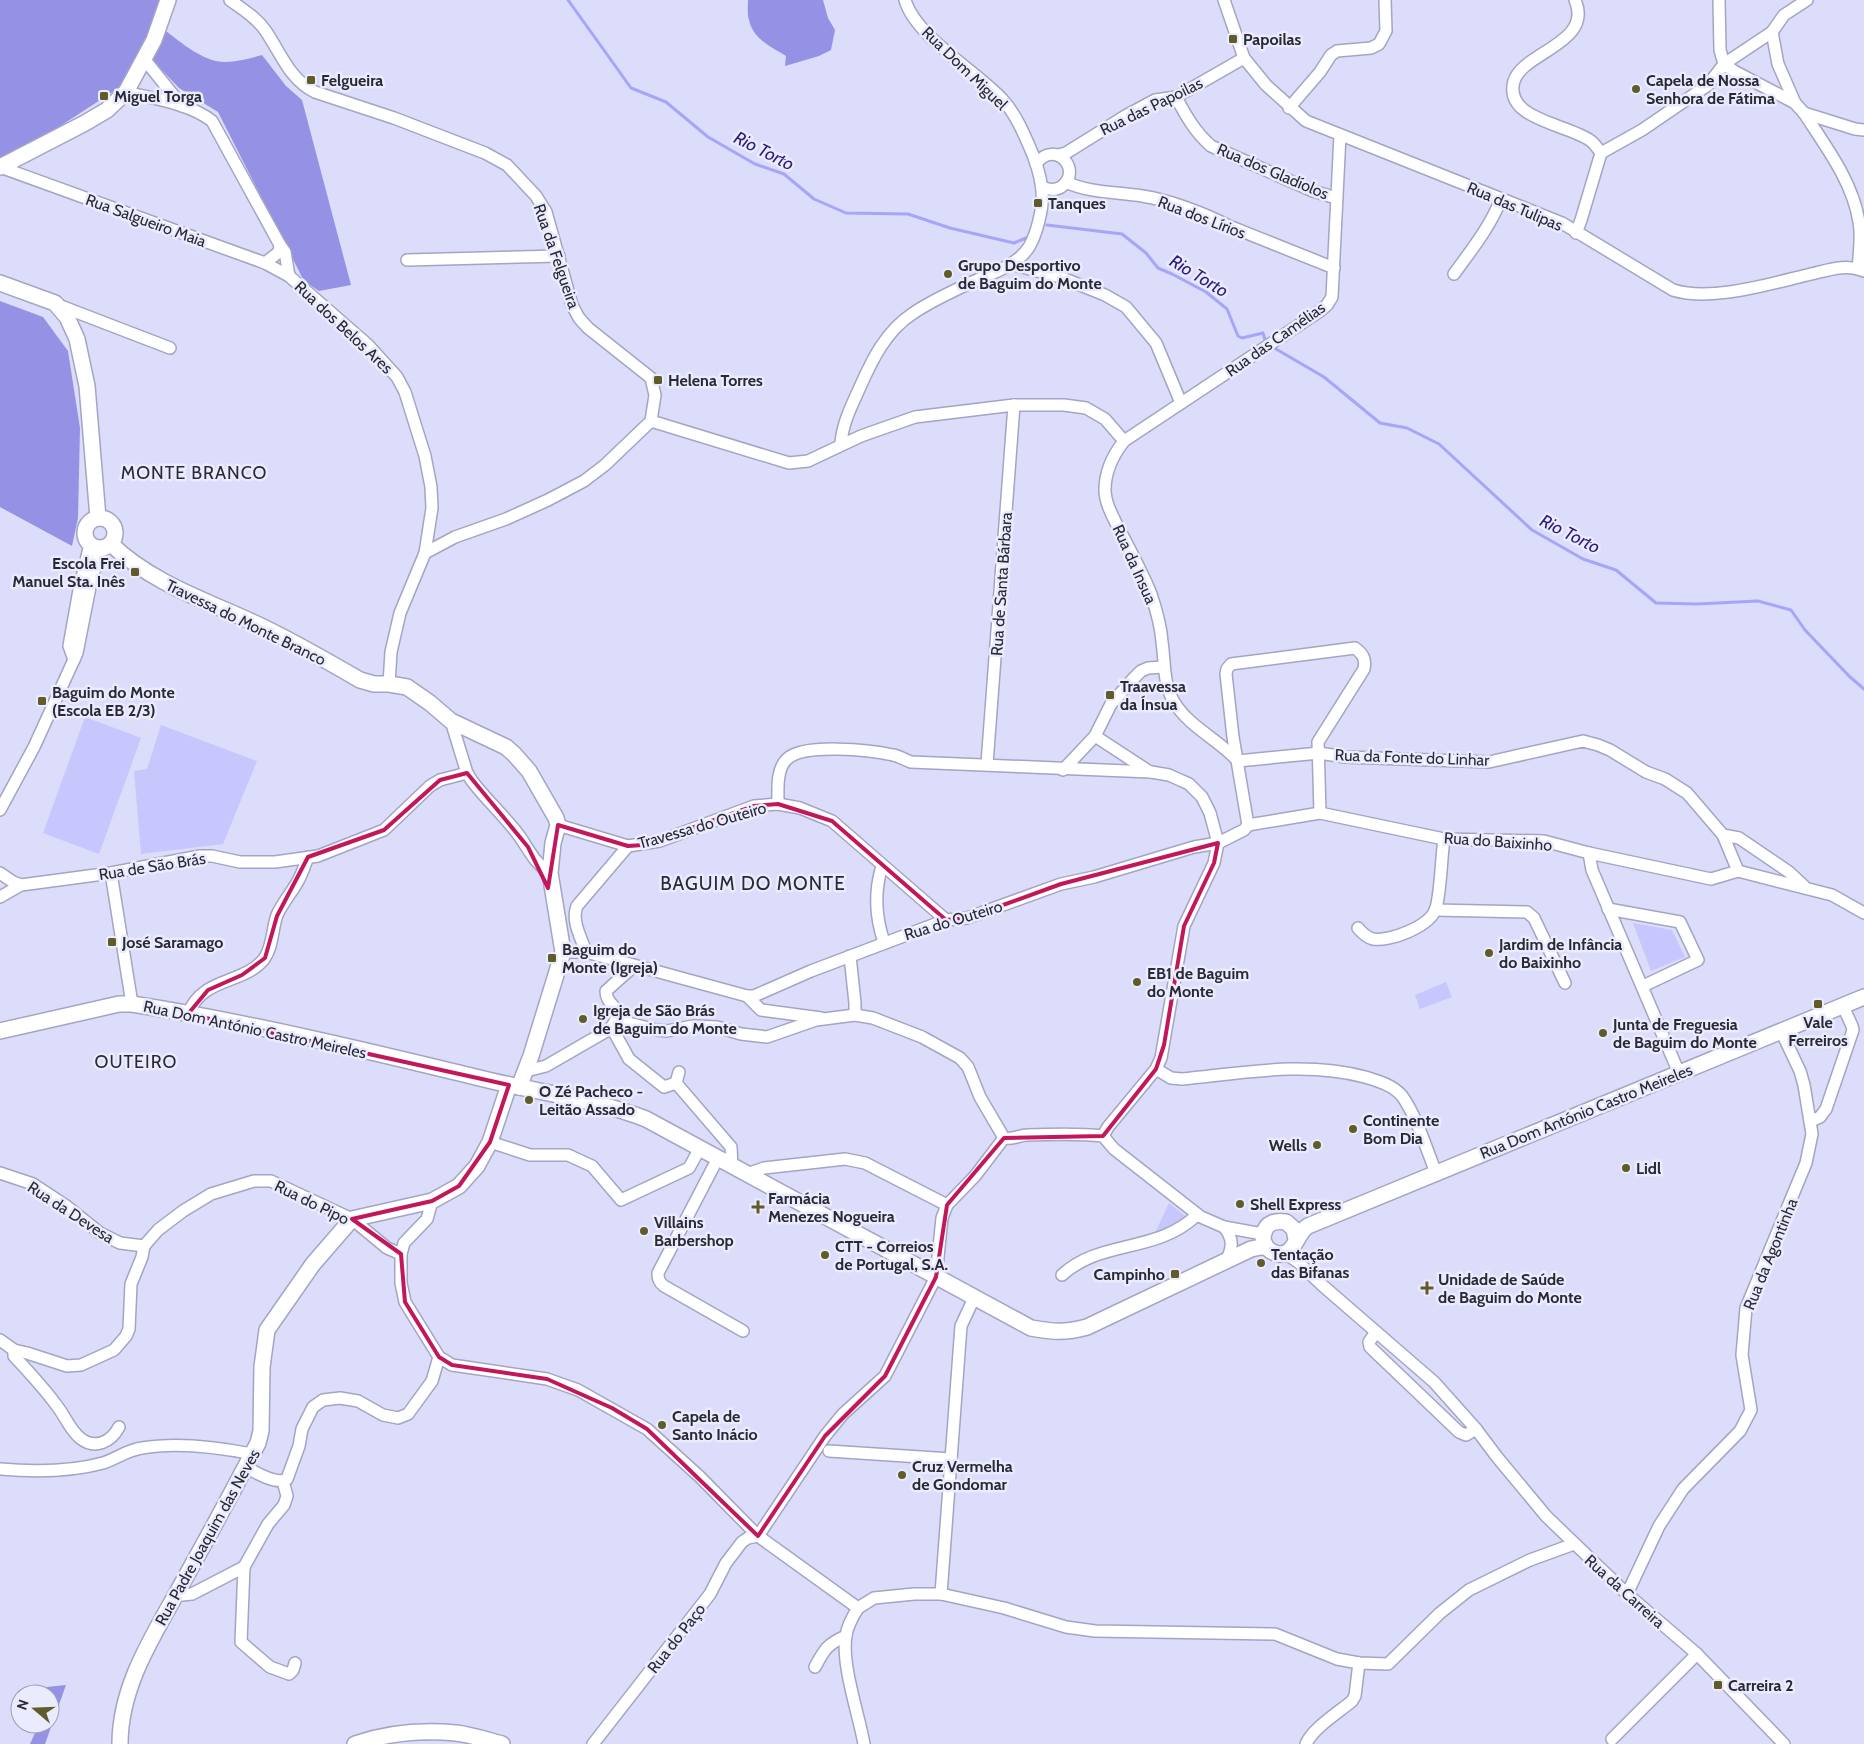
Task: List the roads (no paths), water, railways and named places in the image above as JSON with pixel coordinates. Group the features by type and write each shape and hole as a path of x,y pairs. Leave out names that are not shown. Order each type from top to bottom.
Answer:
{"main road":[{"path":"0,167 85,123 106,110 126,92 145,60 168,0"},
{"path":"0,283 54,303 67,317 77,338 87,386 98,518"},
{"path":"98,518 107,519 114,526 115,535 101,545 85,536 89,522 98,518"},
{"name":"Travessa do Monte Branco","path":"101,545 120,552 160,579 265,628 360,680 374,684 389,684"},
{"path":"352,1219 432,1200 460,1186 477,1166 490,1142 514,1086 526,1071 563,952 550,873 553,843 558,825 553,811 529,772 514,754 495,741 451,721 419,694 407,687 389,684"},
{"name":"Rua Dom António Castro Meireles","path":"1295,1243 1303,1229 1308,1226 1864,997"},
{"name":"Rua Dom António Castro Meireles","path":"0,1031 118,1004 132,1004 290,1035 619,1108 646,1119 974,1298"},
{"name":"Rua Padre Joaquim das Neves","path":"120,1744 122,1720 133,1677 141,1657 258,1443 261,1430 262,1367 267,1330 313,1264 352,1219"},
{"path":"974,1298 1031,1328 1067,1332 1087,1327 1251,1249 1261,1247 1264,1239 1270,1224 1275,1221 1286,1222 1291,1225 1296,1234 1295,1243 1290,1250 1280,1254 1275,1253 1264,1239"},
{"name":"Rua Dom António Castro Meireles","path":"1291,1225 1308,1226"},
{"path":"355,1744 381,1736 405,1733 433,1733 457,1734 502,1744"}],"street":[{"name":"Rua da Felgueira","path":"230,0 255,18 265,30 289,71 303,86 485,153 507,165 536,196 546,212 572,305 579,318 588,328 651,378 655,395 652,421"},
{"name":"Rua Dom Miguel","path":"905,0 908,10 934,40 1003,100 1023,132 1036,164"},
{"name":"Rua das Tulipas","path":"1224,0 1244,58 1266,85 1289,108 1306,121 1562,223 1673,290 1690,295 1744,290 1844,267 1861,270"},
{"path":"1289,108 1320,72 1331,55 1337,51 1371,48 1379,44 1386,31 1384,0"},
{"path":"1575,0 1579,9 1577,23 1567,37 1521,70 1514,81 1513,94 1519,106 1528,114 1572,131 1592,142 1601,153"},
{"path":"1718,0 1720,50 1724,64 1795,103"},
{"path":"1576,233 1601,153 1676,108 1708,85 1724,64 1772,32 1784,15 1807,0"},
{"path":"1772,32 1778,64 1795,103 1804,113 1847,182 1855,203 1860,224 1861,270"},
{"name":"Rua das Papoilas","path":"1058,155 1066,153 1096,132 1156,100 1176,96 1244,58"},
{"path":"145,60 182,106"},
{"path":"126,92 182,106 212,121 285,252 290,276"},
{"name":"Rua dos Gladíolos","path":"1176,96 1196,131 1212,146 1313,191 1336,198"},
{"path":"1804,113 1864,130"},
{"name":"Rua das Camélias","path":"1181,403 1320,311 1332,296 1340,135"},
{"path":"841,444 843,428 866,373 886,338 899,324 911,314 938,299 1011,264 1024,253 1032,242 1043,200 1036,164 1048,154 1058,155 1069,166 1070,172 1066,182 1058,189 1052,190 1042,187"},
{"name":"Rua Salgueiro Maia","path":"0,167 265,264 290,276"},
{"name":"Rua dos Lírios","path":"1066,182 1087,188 1158,199 1216,219 1252,236 1334,268"},
{"path":"1454,274 1494,218 1501,199"},
{"path":"265,264 279,252 280,246"},
{"path":"407,260 558,256"},
{"path":"1011,264 1060,277 1105,295 1126,307 1156,343 1181,403"},
{"name":"Rua dos Belos Ares","path":"290,276 368,345 401,384 425,456 431,487 432,508 425,553"},
{"path":"54,303 170,348"},
{"name":"Rua da Insua","path":"1181,403 1124,441 1111,460 1105,491 1110,509 1150,594 1162,642 1163,667 1172,699 1188,720 1227,749 1238,761"},
{"path":"389,684 391,652 400,612 425,553 455,536 506,519 584,481 605,465 652,421 789,463 808,461 841,444 915,417 1014,405 1064,404 1086,408 1105,419 1124,441"},
{"name":"Rua de Santa Bárbara","path":"987,764 1014,405"},
{"path":"0,810 34,747 74,660 69,646 79,590 101,545"},
{"path":"1248,825 1226,674 1227,668 1231,664 1354,648 1363,656 1364,669 1318,742 1320,813"},
{"path":"1063,770 1094,736 1111,704 1134,678 1148,668 1163,667"},
{"path":"451,721 467,773 482,794 514,828 528,847 535,862 550,873"},
{"path":"1094,736 1151,772"},
{"name":"Rua da Fonte do Linhar","path":"1238,761 1318,753 1345,757 1489,762 1583,741 1598,744 1646,772 1665,779 1687,793 1723,836 1738,871"},
{"path":"778,804 778,783 783,763 788,758 804,750 832,748 895,755 911,762 1045,767 1063,770 1151,772 1169,775 1189,784 1202,797 1210,813 1218,842 1214,863 1184,926 1164,1045 1156,1069 1108,1127 1103,1136"},
{"name":"Rua de São Brás","path":"0,897 21,885 110,873 200,856 249,862 275,862 318,856 384,830 430,786 440,780 467,773"},
{"name":"Travessa do Outeiro","path":"628,846 660,841 754,806 778,804 800,808 832,821 851,835 882,866 946,920"},
{"name":"Rua do Baixinho","path":"1218,842 1244,830 1248,825 1320,813 1444,839 1544,841 1589,853 1711,879 1738,871"},
{"path":"558,825 628,846 576,906 574,918 586,952"},
{"path":"1723,836 1739,838 1789,872 1805,888"},
{"path":"1358,928 1364,935 1375,939 1394,937 1427,920 1435,910 1444,839"},
{"name":"Rua do Outeiro","path":"747,996 754,996 884,942 946,920 967,918 1061,884 1094,877 1194,846 1218,842"},
{"path":"1589,853 1592,870 1608,909 1679,1072"},
{"path":"188,1014 191,1007 208,990 255,968 265,958 271,943 277,916 300,878 308,857"},
{"path":"882,866 877,881 876,900 878,926 884,942"},
{"path":"1738,871 1832,895 1864,913"},
{"path":"0,873 21,885"},
{"path":"110,873 132,1004"},
{"path":"1608,909 1680,922 1698,960 1643,986"},
{"path":"1435,910 1527,912 1534,918 1565,983"},
{"path":"563,952 586,952 747,996 761,1010 812,1015 824,1019"},
{"path":"850,956 856,1003 855,1015"},
{"path":"634,966 606,991 606,995 617,1011 613,1030 629,1058 664,1086 678,1077 731,1147 732,1166"},
{"path":"1811,1121 1820,1117 1826,1109 1853,1030 1843,1006"},
{"path":"526,1071 546,1066 613,1025 656,1030 693,1026 717,1027 741,1034 767,1038 816,1020 855,1015 873,1018 922,1037 960,1058 968,1067 980,1096 1004,1138"},
{"name":"Rua da Agontinha","path":"1627,1594 1664,1518 1683,1489 1740,1431 1751,1410 1742,1355 1746,1308 1806,1163 1812,1134 1807,1098 1800,1072 1781,1031"},
{"path":"1156,1069 1171,1078 1182,1079 1305,1068 1341,1071 1381,1082 1392,1087 1401,1095 1436,1173"},
{"path":"1004,1138 1011,1139 1024,1135 1079,1134 1103,1136 1114,1148 1197,1215 1224,1227 1257,1233 1264,1239"},
{"path":"758,1536 825,1436 843,1414 885,1376 936,1277 940,1256 942,1218 947,1205 975,1176 1004,1138"},
{"path":"490,1142 530,1155 568,1155 592,1166 621,1200 689,1168 700,1148"},
{"path":"718,1158 658,1273 658,1278 664,1286 743,1331"},
{"path":"747,1174 764,1168 845,1159 865,1163 947,1205"},
{"name":"Rua da Devesa","path":"0,1173 33,1184 66,1205 100,1233 120,1244 144,1246"},
{"name":"Rua do Pipo","path":"144,1246 158,1230 183,1211 211,1194 254,1181 271,1181 352,1219 387,1248 401,1254"},
{"path":"432,1200 427,1219 404,1243 401,1254 401,1283 405,1302 439,1357 452,1365 547,1379 578,1390 612,1408 647,1429 700,1477 758,1536 858,1608"},
{"path":"1062,1275 1070,1267 1111,1249 1137,1245 1171,1234 1186,1226 1197,1215"},
{"path":"1224,1227 1232,1241 1232,1248 1225,1262"},
{"path":"1295,1243 1294,1251 1298,1262"},
{"path":"0,1340 14,1350 68,1366 81,1365 114,1350 129,1329 131,1284 142,1258 144,1246"},
{"name":"Rua da Carreira","path":"1280,1254 1289,1256 1298,1262 1434,1382 1476,1429 1546,1516 1627,1594 1697,1654 1784,1744"},
{"path":"941,1594 961,1326 974,1298"},
{"path":"1376,1332 1369,1342 1370,1347 1463,1434 1470,1434 1476,1429"},
{"path":"14,1350 14,1356 39,1384 81,1439 90,1443 102,1443 114,1437 119,1427"},
{"path":"0,1469 26,1471 87,1467 108,1462 122,1453 139,1448 160,1446 228,1449 249,1461 270,1478 283,1481 290,1474 300,1446 302,1429 313,1407 322,1400 340,1398 358,1401 383,1415 398,1418 408,1414 432,1380 439,1357"},
{"path":"1421,1396 1434,1382"},
{"path":"829,1451 951,1459"},
{"path":"283,1481 287,1496 284,1505 268,1524 244,1567 241,1642 270,1667 289,1674 295,1663"},
{"name":"Rua do Paço","path":"593,1744 700,1608 710,1594 726,1563 742,1542 748,1538 758,1536"},
{"path":"864,1744 847,1667 846,1636 858,1608 874,1598 914,1594 941,1594 1004,1608 1066,1627 1095,1631 1275,1634 1337,1659 1359,1663 1388,1664 1440,1613 1469,1590 1530,1560 1574,1544"},
{"path":"177,1594 182,1596 192,1594 244,1567"},
{"path":"815,1667 826,1646 846,1636"},
{"path":"1612,1739 1697,1654"},
{"path":"1306,1744 1308,1738 1320,1726 1352,1701 1355,1696 1359,1663"}],"waterway":[{"name":"Rio Torto","path":"568,0 631,88 666,102 708,137 755,164 784,174 814,199 846,213 908,214 950,228 1014,243 1026,238"},
{"name":"Rio Torto","path":"1047,225 1122,234 1146,253 1158,268 1206,292 1227,309 1238,336 1242,338 1263,333 1265,340"},
{"name":"Rio Torto","path":"1276,349 1324,377 1380,423 1407,428 1439,444 1532,530 1583,559 1616,570 1656,603 1697,604 1758,601 1791,610 1805,630 1864,689"}],"place":[{"name":"Papoilas","path":"1233,39"},
{"name":"Felgueira","path":"311,80"},
{"name":"Capela de Nossa Senhora de Fátima","path":"1636,89"},
{"name":"Miguel Torga","path":"104,96"},
{"name":"Tanques","path":"1038,203"},
{"name":"Grupo Desportivo de Baguim do Monte","path":"948,274"},
{"name":"Helena Torres","path":"658,380"},
{"name":"Escola Frei Manuel Sta. Inês","path":"135,572"},
{"name":"Traavessa da Ínsua","path":"1110,695"},
{"name":"Baguim do Monte (Escola EB 2/3)","path":"42,701"},
{"name":"José Saramago","path":"112,942"},
{"name":"Jardim de Infância do Baixinho","path":"1489,953"},
{"name":"Baguim do Monte (Igreja)","path":"552,958"},
{"name":"EB1 de Baguim do Monte","path":"1137,982"},
{"name":"Vale Ferreiros","path":"1818,1004"},
{"name":"Igreja de São Brás de Baguim do Monte","path":"583,1019"},
{"name":"Junta de Freguesia de Baguim do Monte","path":"1603,1033"},
{"name":"O Zé Pacheco - Leitão Assado","path":"529,1100"},
{"name":"Continente Bom Dia","path":"1353,1129"},
{"name":"Wells","path":"1317,1145"},
{"name":"Lidl","path":"1626,1168"},
{"name":"Shell Express","path":"1240,1204"},
{"name":"Farmácia Menezes Nogueira","path":"758,1207"},
{"name":"Villains Barbershop","path":"644,1231"},
{"name":"CTT - Correios de Portugal, S.A.","path":"825,1255"},
{"name":"Tentação das Bifanas","path":"1261,1263"},
{"name":"Campinho","path":"1175,1274"},
{"name":"Unidade de Saúde de Baguim do Monte","path":"1427,1288"},
{"name":"Capela de Santo Inácio","path":"662,1425"},
{"name":"Cruz Vermelha de Gondomar","path":"902,1475"},
{"name":"Carreira 2","path":"1718,1685"}],"district":[{"name":"MONTE BRANCO","path":"194,473"},
{"name":"BAGUIM DO MONTE","path":"753,883"},
{"name":"OUTEIRO","path":"136,1062"}]}
